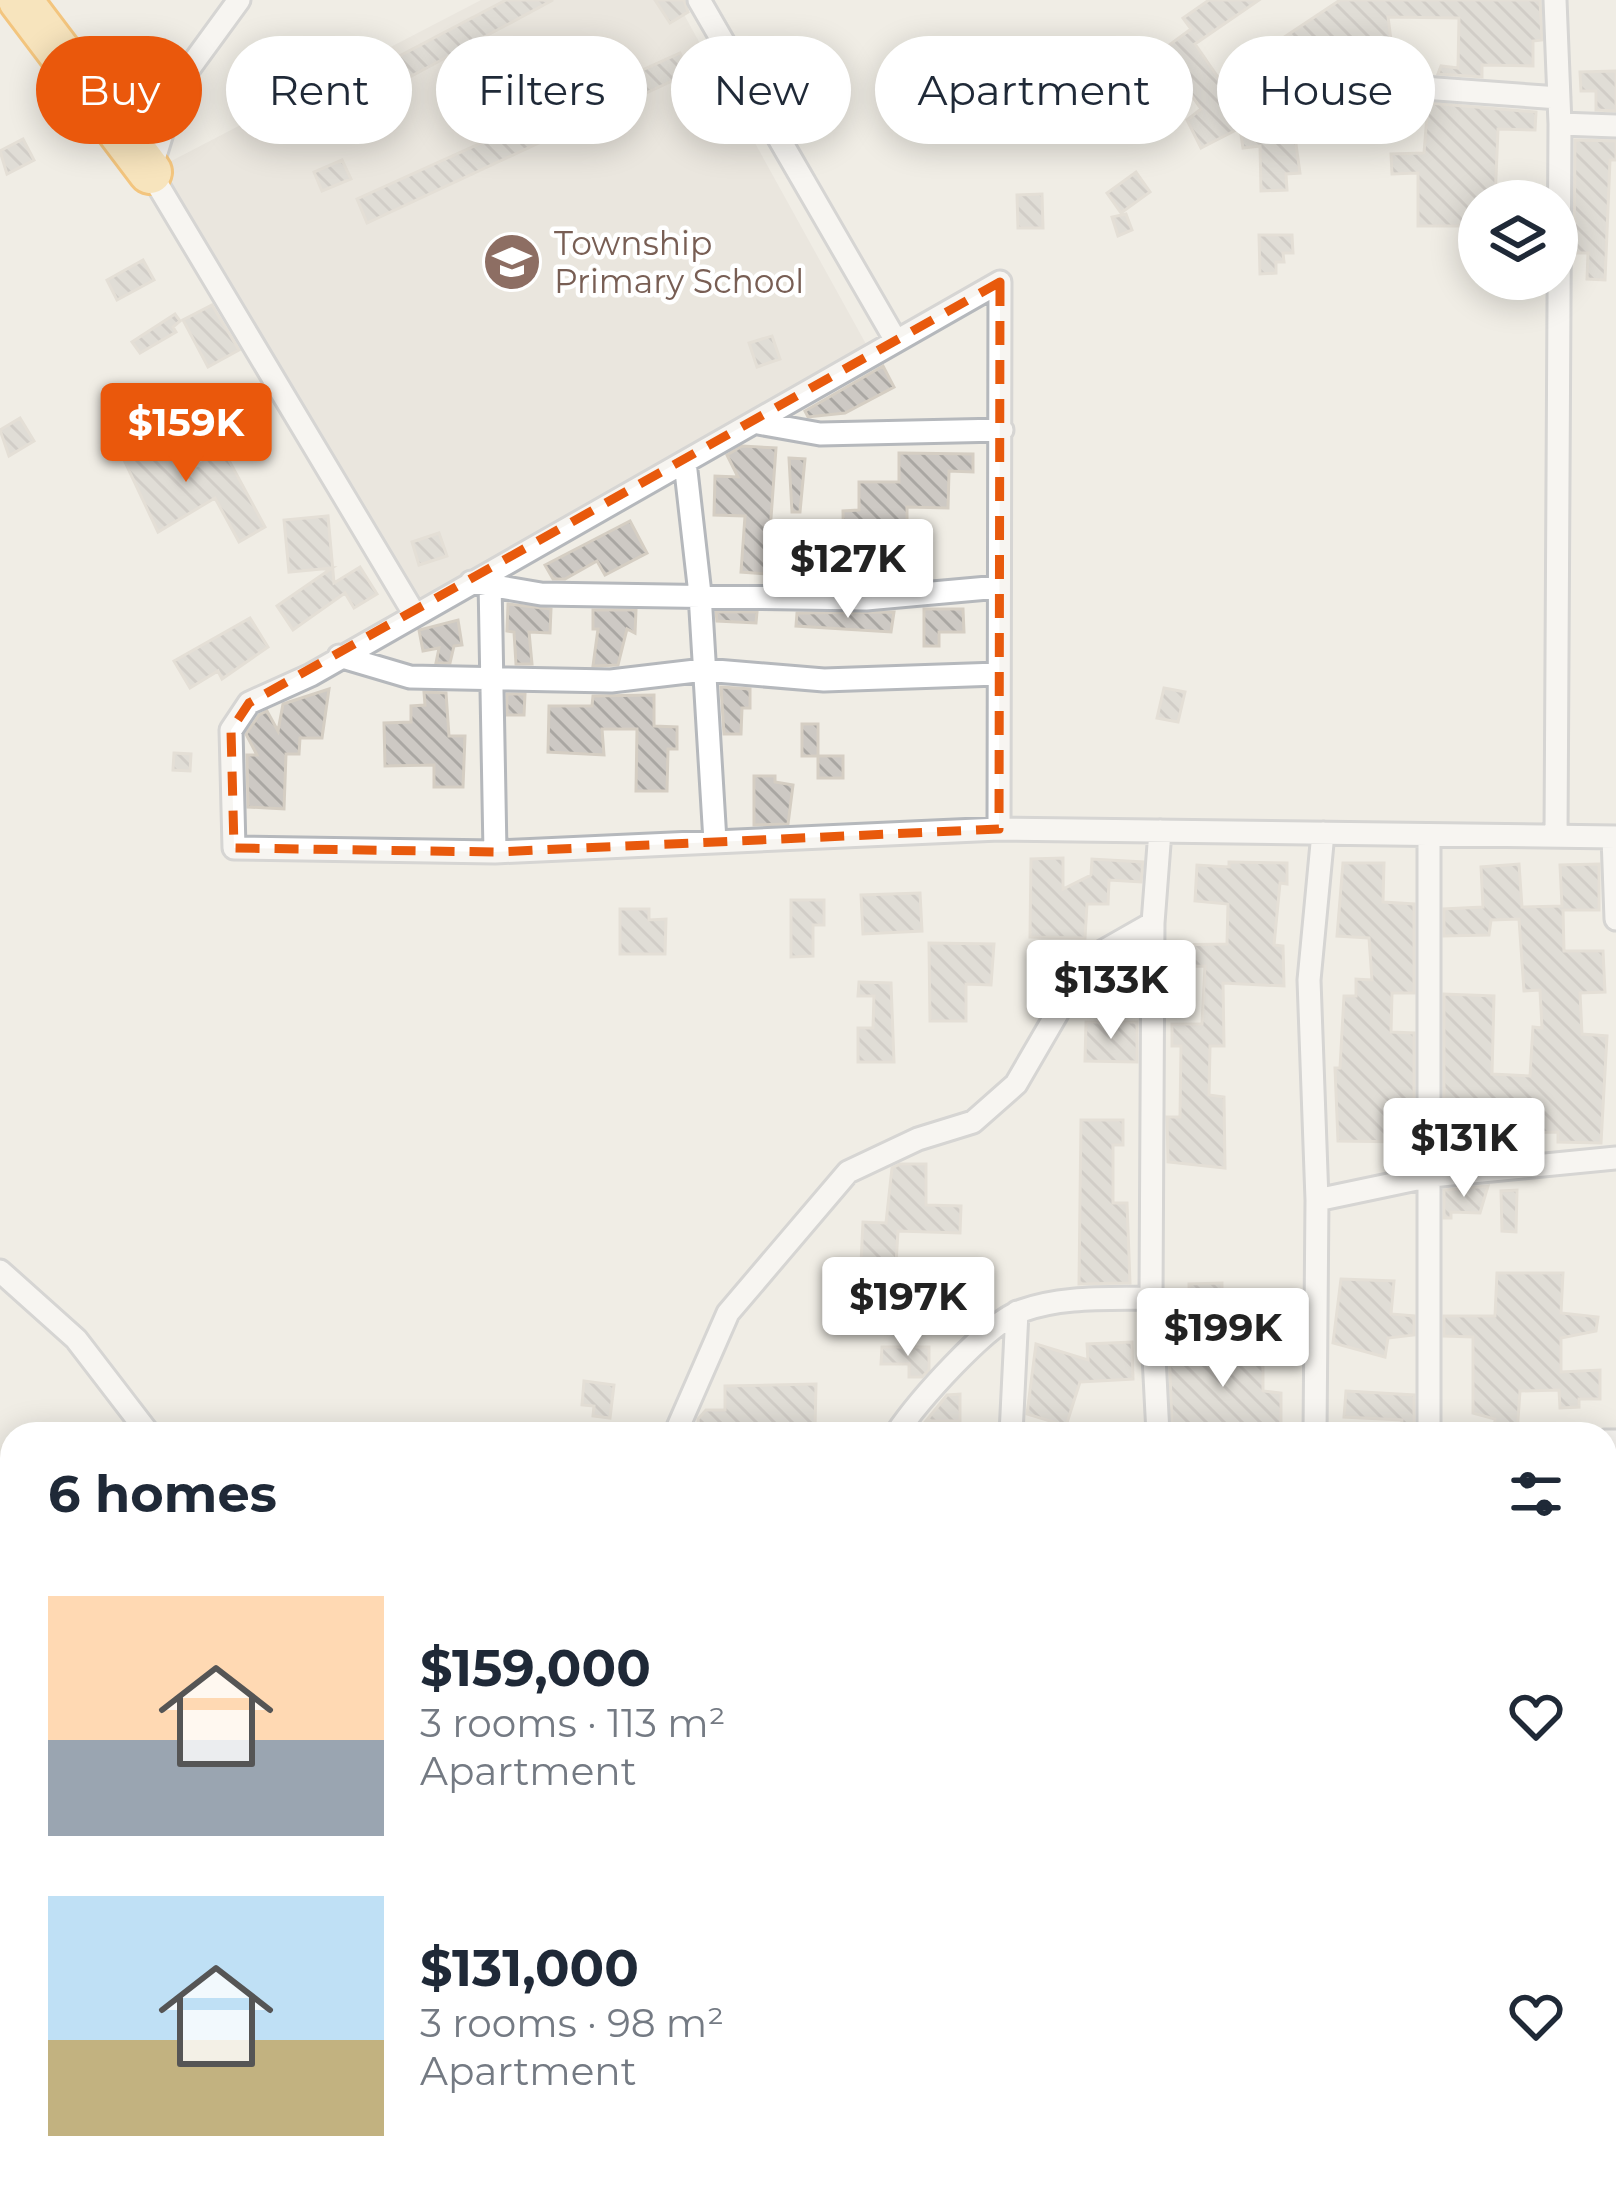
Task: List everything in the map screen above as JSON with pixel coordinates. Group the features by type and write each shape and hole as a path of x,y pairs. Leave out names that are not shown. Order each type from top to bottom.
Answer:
{"highway":[{"path":"20,0 150,172"}],"street":[{"path":"239,0 177,85 150,172 415,615"},
{"path":"700,0 895,339"},
{"path":"1555,0 1560,124 1556,835"},
{"path":"1435,89 1559,98"},
{"path":"1560,124 1616,126"},
{"path":"999,829 1000,282 480,582 249,704 237,718 230,766 234,848 495,852 999,829 1615,837 1616,919"},
{"path":"758,423 820,434 1002,430"},
{"path":"685,461 700,594 715,842"},
{"path":"480,582 541,594 866,599 999,587"},
{"path":"480,582 495,852"},
{"path":"338,656 410,677 611,681 704,670 824,680 998,674"},
{"path":"1157,1422 1151,1298 1154,923 1160,831"},
{"path":"1315,1422 1317,1200 1309,1000 1322,833"},
{"path":"1429,835 1429,1422"},
{"path":"680,1422 728,1313 848,1172 918,1139 973,1122 1016,1084 1088,960 1154,923"},
{"path":"1317,1200 1431,1175 1616,1158"},
{"path":"0,1271 76,1339 140,1422"},
{"path":"904,1422 921,1396 1017,1312 1080,1299 1151,1298"},
{"path":"1012,1422 1017,1312"},
{"path":"1153,1334 1315,1327"}],"highlighted area":[{"path":"1000,282 999,829 495,852 234,848 231,730 249,703"}],"shaded area":[{"name":"Township Primary School","path":"481,0 676,0 696,36 671,36 671,144 756,144 871,353 405,617 150,172 226,133 226,144 412,144 412,36"}],"building":[{"path":"506,0 553,0 486,36 438,36"},
{"path":"655,0 684,0 688,12 670,23"},
{"path":"1209,0 1259,0 1195,44 1217,76 1217,140 1201,148 1193,132 1193,115 1201,109 1193,97 1193,36 1181,36 1191,29 1183,18"},
{"path":"1340,0 1540,0 1542,40 1533,41 1533,66 1482,65 1482,77 1438,74 1441,66 1458,68 1459,18 1388,17 1390,36 1286,36"},
{"path":"436,37 436,63 412,76 412,49"},
{"path":"671,57 671,81 647,93 647,68"},
{"path":"1616,71 1616,111 1596,110 1596,91 1581,91 1580,72"},
{"path":"1435,104 1536,112 1535,130 1498,129 1496,180 1458,180 1458,226 1418,226 1418,173 1392,174 1391,154 1424,153 1425,144 1435,144"},
{"path":"23,139 34,160 7,174 0,151"},
{"path":"1575,140 1616,141 1616,160 1610,160 1605,280 1587,279 1588,253 1578,253"},
{"path":"479,144 537,144 367,223 357,199"},
{"path":"1242,144 1296,144 1300,173 1286,174 1287,190 1261,191 1260,146 1243,148"},
{"path":"342,160 351,179 322,191 314,172"},
{"path":"1136,172 1150,192 1121,213 1107,193"},
{"path":"1042,194 1043,228 1018,228 1017,195"},
{"path":"1126,214 1132,230 1118,236 1112,217"},
{"path":"1259,235 1292,235 1293,253 1283,253 1284,262 1276,262 1276,273 1260,274"},
{"path":"143,260 154,280 117,300 107,280"},
{"path":"212,305 239,350 208,367 183,320"},
{"path":"175,314 180,321 173,327 176,332 140,353 132,342"},
{"path":"772,336 780,359 757,367 749,343"},
{"path":"883,366 894,387 845,413 808,417 805,411"},
{"path":"20,418 34,441 9,456 0,430"},
{"path":"154,423 180,475 224,451 265,527 239,542 215,498 158,532 116,443"},
{"path":"742,446 776,448 767,574 741,572 745,516 714,515 715,476 738,477 727,455"},
{"path":"899,453 973,454 973,472 949,471 948,508 907,507 907,524 860,524 861,567 844,567 843,511 859,510 859,482 899,482"},
{"path":"789,458 805,459 800,512 792,512"},
{"path":"328,516 334,583 360,567 377,594 354,608 345,593 293,630 277,606 332,568 289,572 284,520"},
{"path":"630,521 647,553 605,575 597,561 565,579 553,579 545,565"},
{"path":"813,527 815,558 795,559 793,528"},
{"path":"439,533 447,556 419,565 412,542"},
{"path":"508,604 551,609 550,633 529,632 532,664 516,664 514,632 507,631"},
{"path":"924,609 963,609 964,632 939,632 939,646 924,646"},
{"path":"593,610 636,610 635,633 627,629 618,665 593,666 598,629 593,629"},
{"path":"716,612 757,612 756,623 717,621"},
{"path":"894,612 891,632 796,626 797,613"},
{"path":"250,618 268,647 222,679 218,671 190,688 174,661"},
{"path":"458,620 462,645 454,646 450,663 436,663 439,648 423,651 419,630"},
{"path":"721,687 750,689 750,708 742,708 741,734 724,734"},
{"path":"1164,688 1185,692 1178,722 1157,718"},
{"path":"329,689 322,738 300,738 299,754 286,754 284,809 248,807 247,755 257,755 246,734 259,715 267,711 278,731 283,704"},
{"path":"424,692 446,693 449,736 465,736 463,787 434,787 434,765 385,766 384,723 411,722 411,706 425,705"},
{"path":"507,694 525,694 524,715 507,715"},
{"path":"654,695 654,726 677,727 677,749 668,749 667,791 636,791 637,729 602,729 604,755 548,752 549,706 592,706 593,696"},
{"path":"802,724 818,724 818,756 802,756"},
{"path":"174,753 191,754 190,771 173,770"},
{"path":"818,756 843,756 843,778 818,778"},
{"path":"754,776 775,776 775,782 793,785 788,824 754,825"},
{"path":"1063,858 1063,889 1091,875 1092,859 1143,862 1141,882 1109,880 1108,904 1087,904 1085,938 1030,937 1031,859"},
{"path":"1229,862 1287,863 1287,884 1280,883 1274,945 1283,946 1284,986 1223,983 1224,1046 1210,1046 1209,1095 1224,1097 1225,1168 1168,1162 1167,1117 1180,1117 1181,1046 1172,1046 1172,1024 1202,1024 1205,966 1169,967 1168,945 1227,944 1228,904 1195,901 1197,865 1229,867"},
{"path":"1343,863 1384,863 1383,902 1414,904 1414,993 1392,993 1391,1032 1414,1033 1414,1150 1408,1150 1408,1142 1338,1141 1335,1068 1340,1068 1344,996 1356,996 1356,979 1372,980 1369,938 1337,936"},
{"path":"1519,864 1522,907 1562,906 1560,865 1599,864 1599,910 1563,910 1564,951 1603,951 1605,992 1580,993 1582,1034 1607,1036 1601,1143 1558,1142 1558,1132 1517,1133 1517,1153 1444,1160 1444,994 1494,996 1492,1074 1530,1076 1533,1027 1542,1028 1540,990 1524,991 1519,919 1491,920 1489,935 1444,936 1444,909 1483,907 1481,867"},
{"path":"920,893 922,931 863,934 861,895"},
{"path":"791,900 824,900 824,925 813,925 813,956 791,957"},
{"path":"620,909 649,909 649,920 666,919 665,954 620,954"},
{"path":"929,943 994,944 991,985 966,984 966,1021 930,1021"},
{"path":"859,982 891,983 894,1062 858,1062 858,1028 873,1028 874,996 858,996"},
{"path":"1086,1022 1137,1022 1137,1062 1085,1061"},
{"path":"1081,1120 1123,1120 1123,1145 1113,1145 1113,1203 1127,1203 1130,1283 1079,1284"},
{"path":"926,1164 926,1205 961,1206 960,1233 898,1231 896,1264 952,1264 951,1292 972,1293 971,1310 929,1308 929,1293 916,1295 916,1285 860,1284 863,1222 886,1223 892,1168"},
{"path":"1488,1186 1480,1213 1451,1212 1451,1218 1444,1218 1444,1190"},
{"path":"1517,1190 1516,1232 1502,1231 1501,1191"},
{"path":"1497,1273 1563,1273 1561,1313 1598,1317 1596,1331 1561,1338 1561,1372 1600,1370 1600,1399 1579,1399 1579,1407 1560,1408 1559,1390 1520,1391 1518,1422 1495,1422 1473,1413 1473,1337 1444,1336 1444,1316 1495,1316"},
{"path":"1341,1279 1394,1281 1391,1314 1414,1316 1414,1335 1388,1338 1385,1357 1333,1343"},
{"path":"1222,1283 1222,1316 1190,1317 1189,1284"},
{"path":"1132,1342 1133,1379 1080,1382 1067,1422 1027,1414 1036,1344 1088,1360 1087,1344"},
{"path":"1280,1344 1278,1362 1263,1362 1263,1391 1281,1393 1281,1422 1172,1422 1169,1348"},
{"path":"882,1347 929,1347 929,1370 922,1377 909,1377 909,1364 881,1364"},
{"path":"584,1381 614,1385 610,1418 593,1416 594,1406 582,1405"},
{"path":"816,1384 815,1422 698,1422 706,1410 725,1410 725,1386"},
{"path":"1346,1391 1414,1395 1414,1422 1344,1417"},
{"path":"960,1394 960,1421 926,1421 947,1395"}],"place":[{"name":"Township Primary School","path":"512,262"}]}
